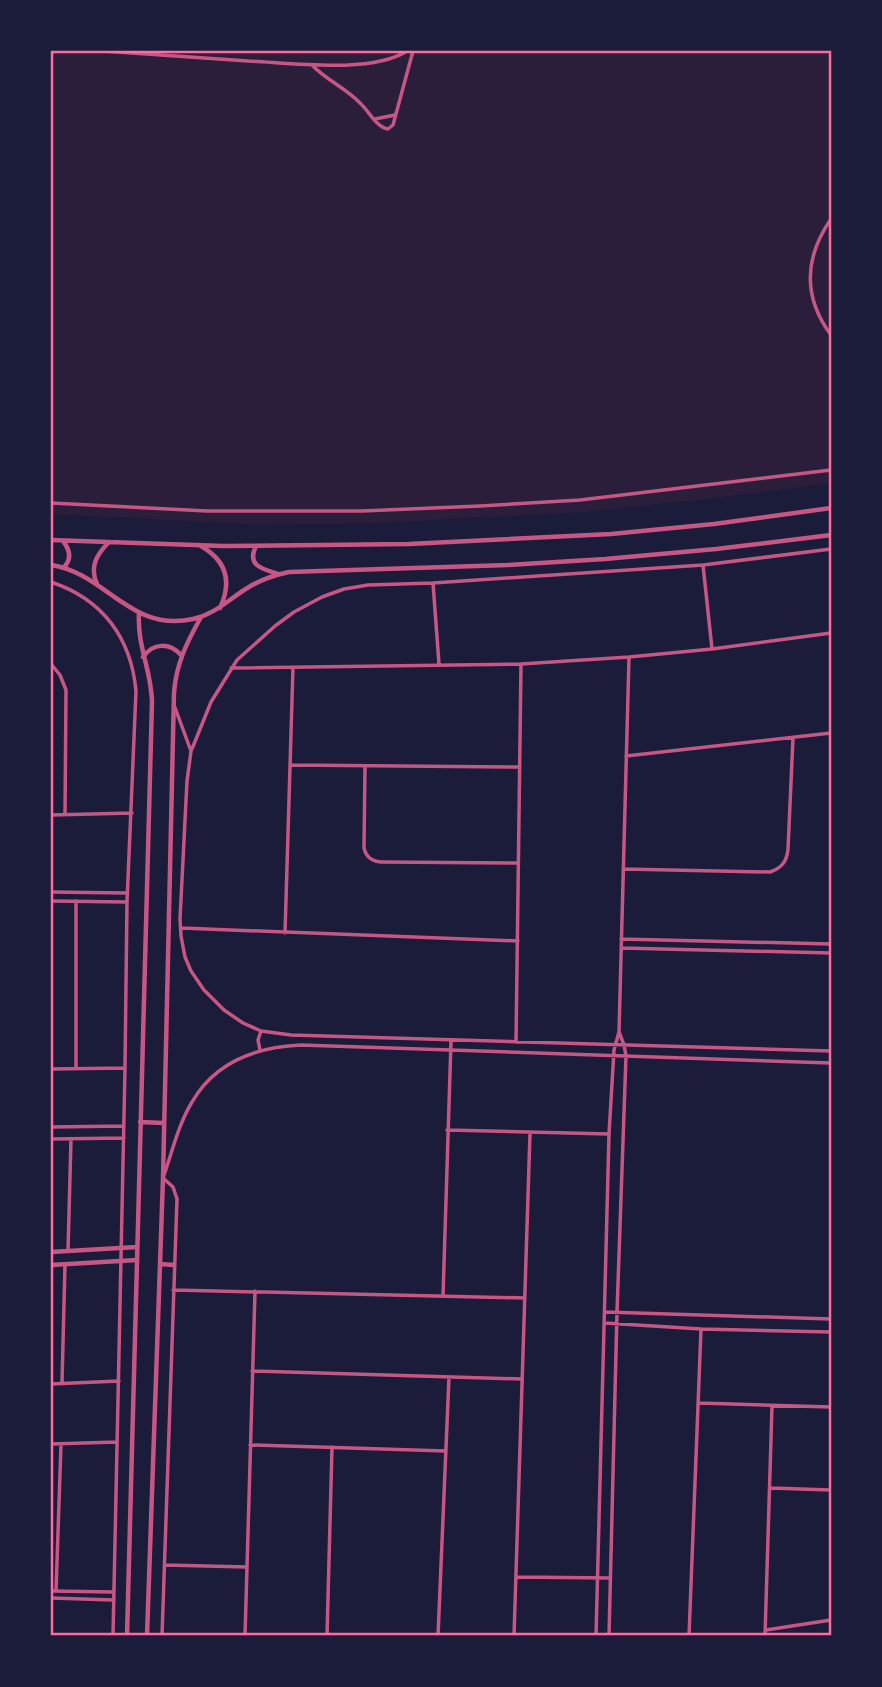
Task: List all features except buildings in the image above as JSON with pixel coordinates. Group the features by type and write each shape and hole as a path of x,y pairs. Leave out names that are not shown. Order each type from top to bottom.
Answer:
{"street":[{"path":"103,51 312,65 376,62 407,51"},
{"path":"312,65 360,103 381,127 388,129 393,124 413,51"},
{"path":"375,119 395,115"},
{"path":"831,219 813,254 810,283 816,310 831,334"},
{"path":"51,503 207,511 362,511 580,500 831,470"},
{"path":"51,540 256,546 409,544 611,534 831,509"},
{"path":"51,565 63,567 98,585 139,613 165,621 183,621 201,617 219,608 250,586 279,574 299,571 591,560 831,535"},
{"path":"62,540 70,556 63,567"},
{"path":"98,585 93,573 94,565 110,542"},
{"path":"198,545 214,556 224,569 226,586 219,608"},
{"path":"256,546 252,554 254,562 261,568 279,574"},
{"path":"831,549 703,565 433,583 368,584 322,597 294,612 275,626 231,668 211,702 191,751 187,780 180,928 185,957 204,990 234,1017 261,1031 291,1035 450,1041 831,1051"},
{"path":"703,565 712,649"},
{"path":"51,582 81,596 99,610 120,636 130,657 136,691 127,893 113,1636"},
{"path":"433,583 439,665"},
{"path":"127,1636 152,701 150,678 138,631 139,613"},
{"path":"148,1636 163,1178 173,703 181,656 201,617"},
{"path":"231,668 522,664 712,649 831,633"},
{"path":"144,657 151,649 162,645 173,648 181,656"},
{"path":"596,1636 609,1134 614,1045 619,1032 629,657"},
{"path":"51,664 60,675 66,690 65,816"},
{"path":"516,1042 522,664"},
{"path":"285,933 293,667"},
{"path":"173,703 191,751"},
{"path":"626,756 831,733"},
{"path":"623,869 770,872 782,866 788,855 793,738"},
{"path":"290,765 520,768"},
{"path":"365,766 364,848 371,859 382,862 519,863"},
{"path":"51,816 132,813"},
{"path":"51,892 127,893"},
{"path":"51,901 127,902"},
{"path":"76,901 76,1069"},
{"path":"180,928 518,941"},
{"path":"621,939 831,944"},
{"path":"621,948 831,953"},
{"path":"260,1050 258,1040 261,1031"},
{"path":"609,1636 626,1056 619,1032"},
{"path":"443,1296 450,1041"},
{"path":"163,1178 181,1126 196,1095 209,1079 225,1066 260,1050 301,1045 831,1063"},
{"path":"51,1069 125,1068"},
{"path":"140,1122 164,1123"},
{"path":"51,1127 124,1126"},
{"path":"447,1130 609,1134"},
{"path":"514,1636 530,1133"},
{"path":"51,1139 124,1138"},
{"path":"68,1251 71,1139"},
{"path":"162,1636 176,1195 171,1183 163,1178"},
{"path":"51,1252 137,1247"},
{"path":"51,1265 137,1260"},
{"path":"62,1383 65,1264"},
{"path":"160,1264 174,1265"},
{"path":"173,1290 525,1298"},
{"path":"245,1636 255,1291"},
{"path":"605,1312 831,1319"},
{"path":"605,1323 701,1329 831,1332"},
{"path":"689,1636 701,1329"},
{"path":"252,1371 522,1379"},
{"path":"438,1636 449,1377"},
{"path":"51,1384 119,1381"},
{"path":"699,1403 831,1407"},
{"path":"765,1636 772,1406"},
{"path":"51,1444 117,1442"},
{"path":"61,1444 53,1591 114,1592"},
{"path":"250,1445 446,1451"},
{"path":"327,1636 332,1447"},
{"path":"770,1488 831,1490"},
{"path":"164,1565 247,1567"},
{"path":"516,1577 610,1578"},
{"path":"51,1598 114,1600"},
{"path":"766,1630 831,1620"}],"shaded area":[{"path":"51,51 831,51 831,483 581,512 374,523 254,524 51,514"}]}
